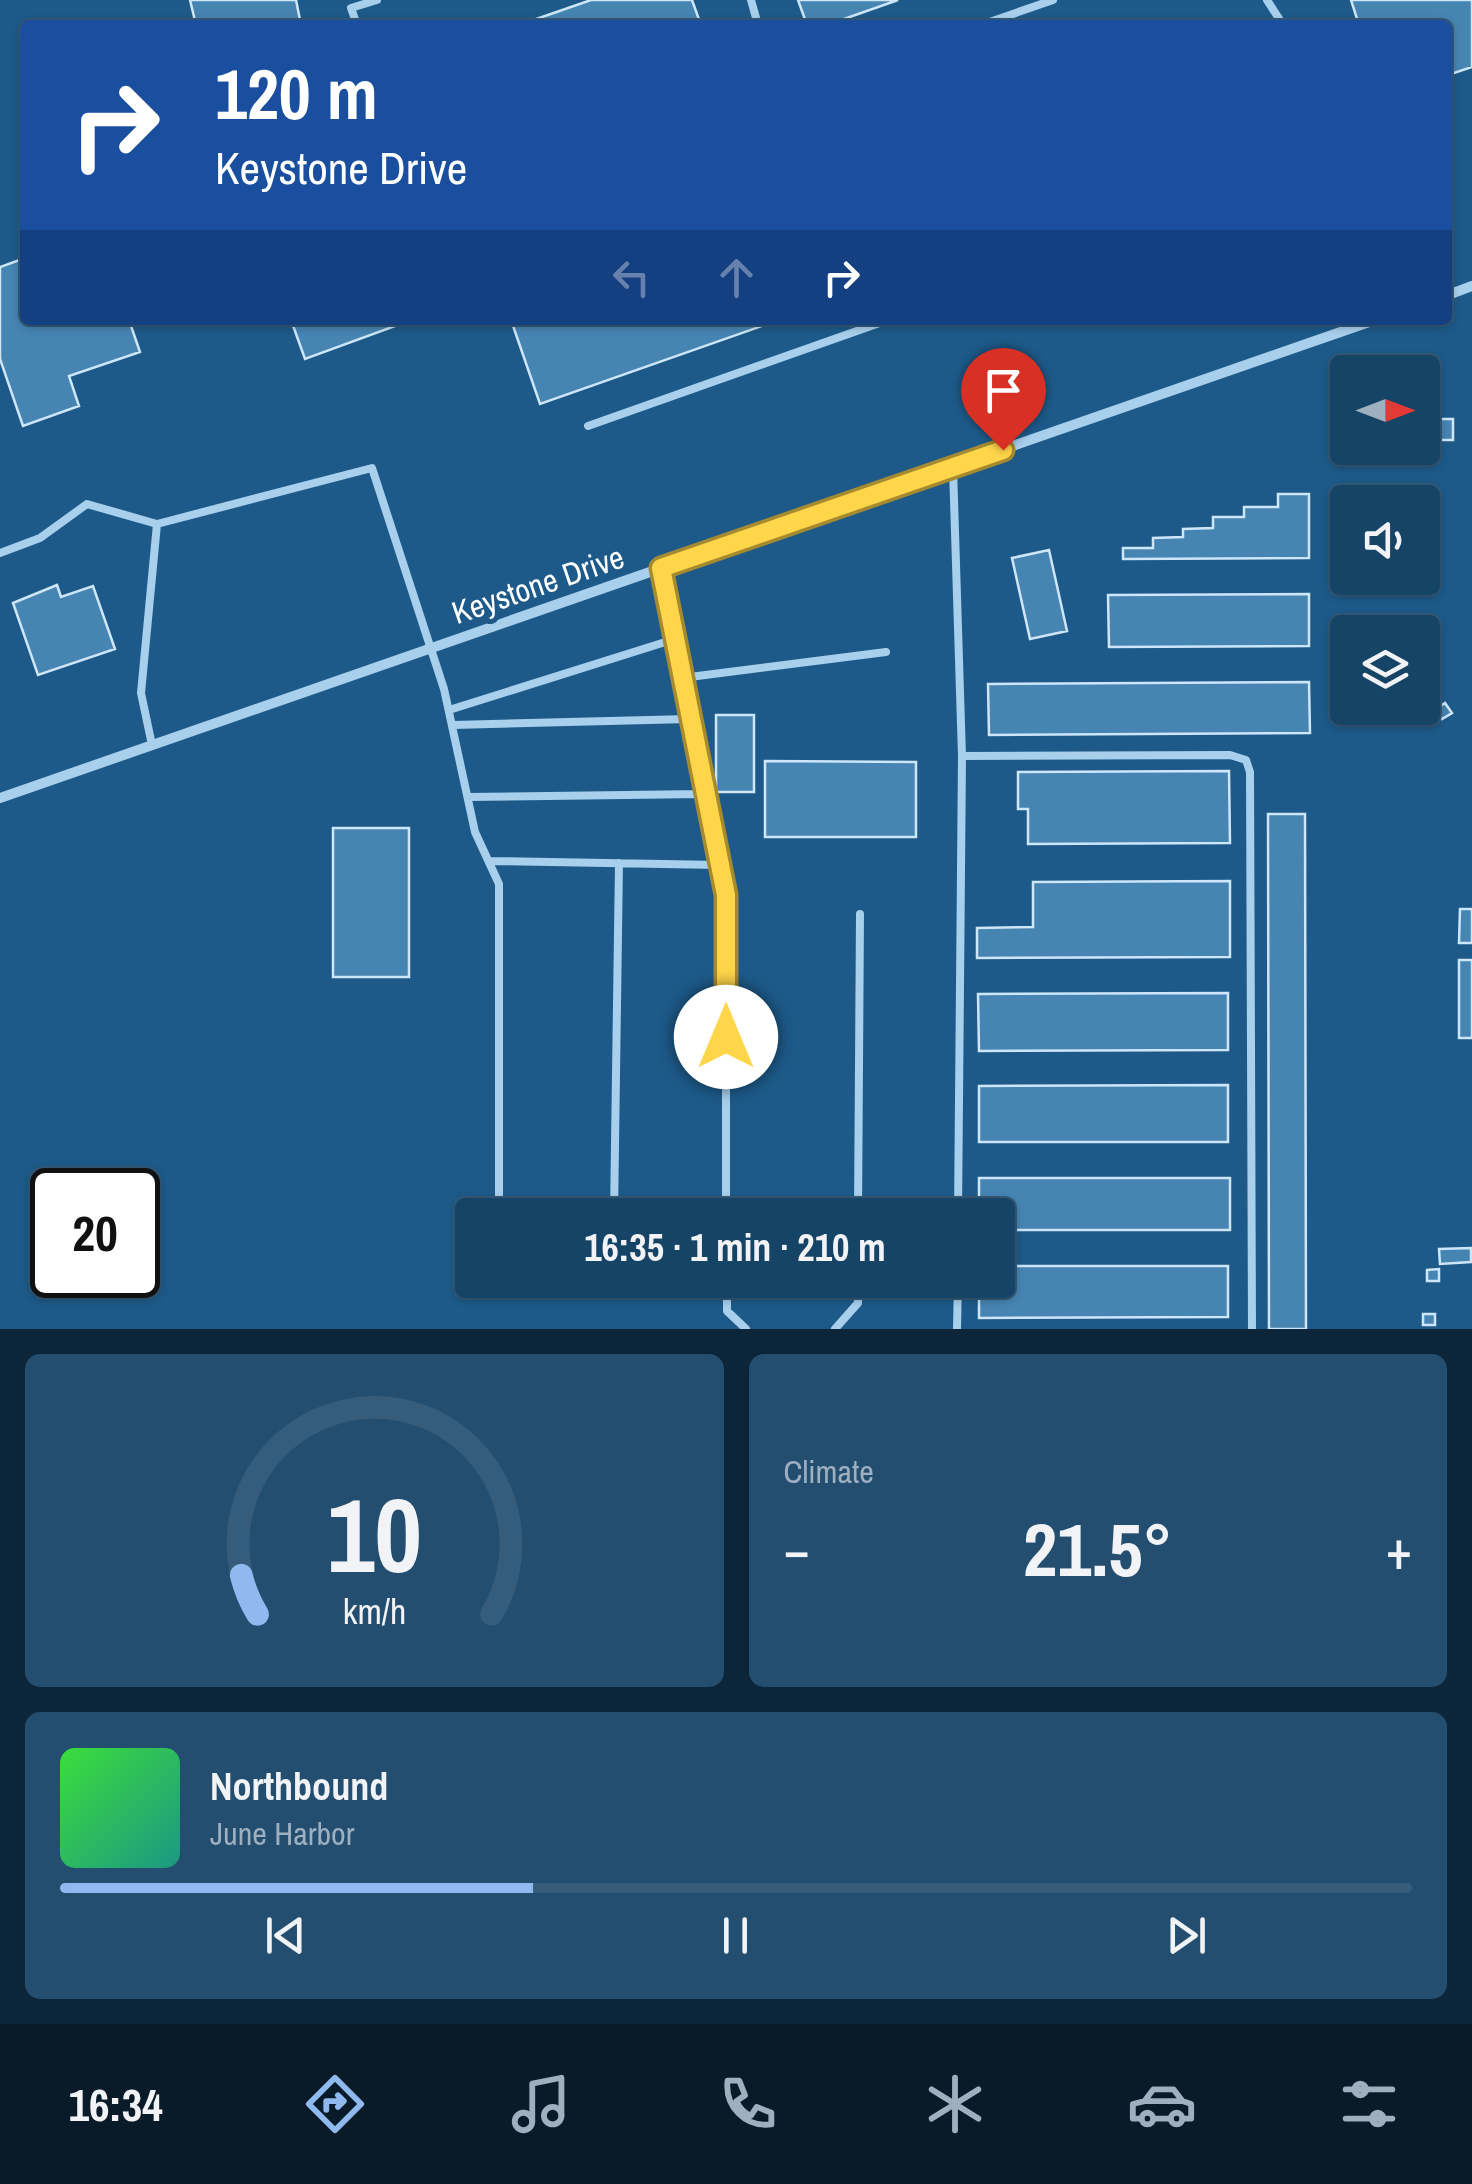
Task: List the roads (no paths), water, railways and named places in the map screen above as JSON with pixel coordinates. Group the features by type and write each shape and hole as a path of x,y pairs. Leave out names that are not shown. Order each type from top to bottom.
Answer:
{"street":[{"name":"Keystone Drive","path":"0,798 1362,325"}],"lane":[{"path":"356,20 352,8 377,0"},
{"path":"996,20 1054,0"},
{"path":"588,426 874,325"},
{"path":"0,553 40,538 87,504 158,524 372,468 449,710 475,832 499,884 499,1198"},
{"path":"953,468 962,756 958,1198"},
{"path":"152,745 140,693 158,524"},
{"path":"661,568 726,895 726,1198"},
{"path":"449,710 674,639"},
{"path":"682,678 886,652"},
{"path":"453,726 689,719"},
{"path":"962,756 1230,755 1246,760 1250,792 1252,1329"},
{"path":"468,797 704,794"},
{"path":"489,861 719,865"},
{"path":"614,1198 619,863"},
{"path":"858,1198 860,914"},
{"path":"727,1298 727,1310 746,1329"},
{"path":"834,1329 858,1303 858,1298"},
{"path":"957,1329 958,1298"}]}
